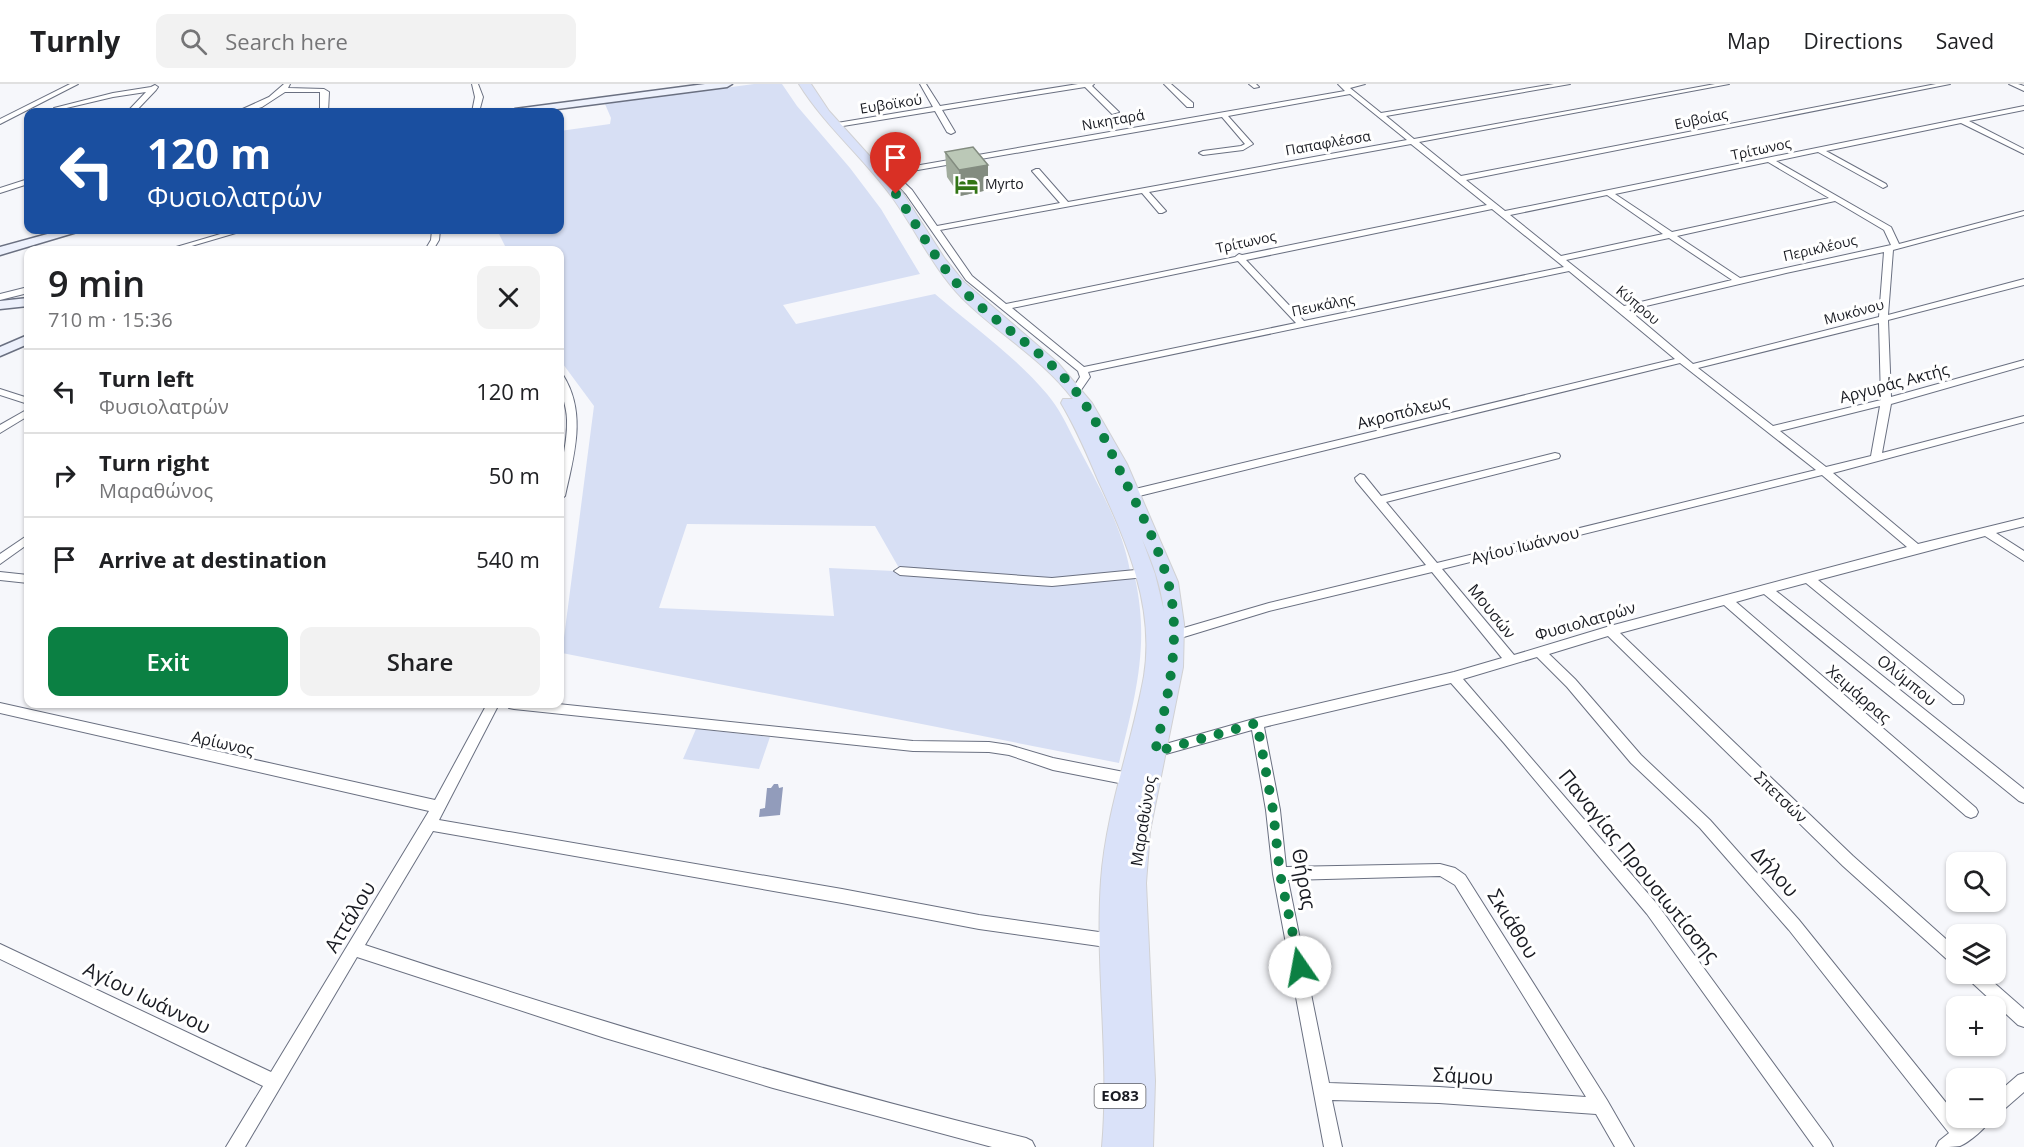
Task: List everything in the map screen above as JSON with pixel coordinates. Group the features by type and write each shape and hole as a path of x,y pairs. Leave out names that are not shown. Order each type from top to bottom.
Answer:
{"main road":[{"name":"Μαραθώνος","path":"803,85 896,194 934,255 950,276 970,297 1030,347 1076,391 1098,425 1165,573 1171,595 1174,635 1171,676 1136,847 1134,883 1142,1089 1139,1147"},
{"name":"Μαραθώνος","path":"803,85 815,117 869,175 939,279 960,302 1021,352 1061,391 1084,428 1134,538 1146,573 1157,633 1154,672 1129,779 1113,880 1113,941 1120,1082 1116,1147"}],"street":[{"path":"28,108 75,84"},
{"path":"475,84 479,98 477,108"},
{"path":"545,108 727,84"},
{"path":"923,84 951,132"},
{"path":"1088,84 1115,112"},
{"name":"Ευβοϊκού","path":"837,125 1088,84"},
{"path":"1167,84 1190,105"},
{"name":"Νικηταρά","path":"880,174 1224,115 1362,84"},
{"path":"1380,115 1567,84"},
{"name":"Παπαφλέσσα","path":"934,229 1726,84"},
{"name":"Ευβοίας","path":"1460,179 1947,84"},
{"path":"2013,84 2024,89"},
{"path":"58,108 156,86"},
{"path":"135,108 156,86"},
{"path":"252,108 266,103 286,87 322,90 325,92 324,108"},
{"name":"Κύπρου","path":"1346,88 1686,363 1824,471 1916,549"},
{"name":"Τρίτωνος","path":"1503,214 2024,108"},
{"path":"0,122 24,110"},
{"path":"1203,153 1243,148 1249,144 1224,115"},
{"path":"1962,121 2024,152"},
{"path":"2014,147 2024,145"},
{"path":"1819,150 1883,186"},
{"path":"1771,161 1834,199 1896,232 1923,238"},
{"path":"1036,171 1066,205"},
{"path":"880,174 892,175 901,183 969,279 1082,370 1085,377 1076,391"},
{"path":"0,191 24,183"},
{"path":"1144,191 1161,211"},
{"path":"1609,193 1740,282"},
{"path":"1559,259 1834,199"},
{"name":"Τρίτωνος","path":"1005,307 1493,206"},
{"name":"Περικλέους","path":"1622,309 1786,270 1892,248 2024,213"},
{"path":"1876,458 1886,402 1883,319 1896,232"},
{"path":"0,251 59,234"},
{"path":"184,246 228,234"},
{"path":"1239,257 1302,324"},
{"name":"Πευκάλης","path":"1082,370 1570,268"},
{"name":"Μυκόνου","path":"1686,363 1883,319 2024,282"},
{"path":"0,297 24,291"},
{"path":"0,305 24,302"},
{"path":"0,352 24,341"},
{"name":"Ακροπόλεως","path":"1131,494 1686,363"},
{"name":"Αργυράς Ακτής","path":"1771,430 1886,402 2024,363"},
{"path":"564,385 569,396 572,420 564,471"},
{"path":"0,392 24,400"},
{"path":"0,430 24,415"},
{"name":"Αγίου Ιωάννου","path":"1174,635 1269,607 1435,568 2024,420"},
{"path":"1379,500 1555,456"},
{"name":"Μουσών","path":"1360,478 1511,660"},
{"name":"Φυσιολατρών","path":"1155,752 1257,723 1454,677 1610,631 2024,522"},
{"path":"1988,532 2024,557"},
{"path":"0,560 24,542"},
{"path":"900,571 1052,582 1146,573"},
{"path":"0,576 24,579"},
{"path":"1809,579 1958,700"},
{"name":"Ολύμπου","path":"1767,590 2024,797"},
{"name":"Χειμάρρας","path":"1726,600 1971,812"},
{"name":"Σπετσών","path":"1610,631 1848,861 1946,949"},
{"name":"Δήλου","path":"1539,652 1571,683 1636,759 1705,824 1794,925 1962,1136"},
{"name":"Παναγίας Προυσιωτίσσης","path":"1454,677 1652,909 1824,1147"},
{"name":"Αρίωνος","path":"0,708 439,807"},
{"name":"Αττάλου","path":"235,1147 439,807 491,708"},
{"path":"552,708 913,746 989,747 1010,750 1053,765 1129,779"},
{"name":"Θήρας","path":"1257,723 1273,810 1280,874 1300,967 1333,1147"},
{"path":"429,824 979,922 1113,941"},
{"name":"Σκιάθου","path":"1280,874 1440,870 1460,880 1602,1106 1625,1147"},
{"path":"355,949 513,1002 657,1046 923,1122 1026,1147"},
{"name":"Αγίου Ιωάννου","path":"0,951 275,1083"},
{"path":"1984,984 2024,1019"},
{"path":"2006,1097 2024,1081"},
{"name":"Σάμου","path":"1321,1091 1439,1095 1602,1106"},
{"path":"1945,1147 1971,1128"}],"shaded area":[{"path":"754,84 782,84 797,106 850,168 881,209 920,274 783,305 796,324 935,294 1021,367 1055,405 1115,520 1130,571 1050,580 899,568 875,526 687,524 659,608 834,616 829,568 894,571 1017,584 1135,578 1141,626 1141,649 1135,693 1119,763 564,653 564,638 594,406 564,365 564,246 505,246 499,234 564,234 564,130 610,124 611,118 605,104"},
{"path":"696,729 770,737 759,769 683,759"},
{"path":"774,784 778,784 779,788 783,787 780,815 759,817 760,809 765,808 767,788 771,788"}],"building":[{"path":"973,147 988,165 959,170 945,152"}],"place":[{"name":"Myrto","path":"967,184"}],"route":[{"path":"896,194 934,255 950,276 970,297 1030,347 1076,391 1098,425 1131,494 1159,555 1171,595 1173,616 1174,653 1171,676 1155,752 1257,723 1273,810 1280,874 1300,967"}]}
